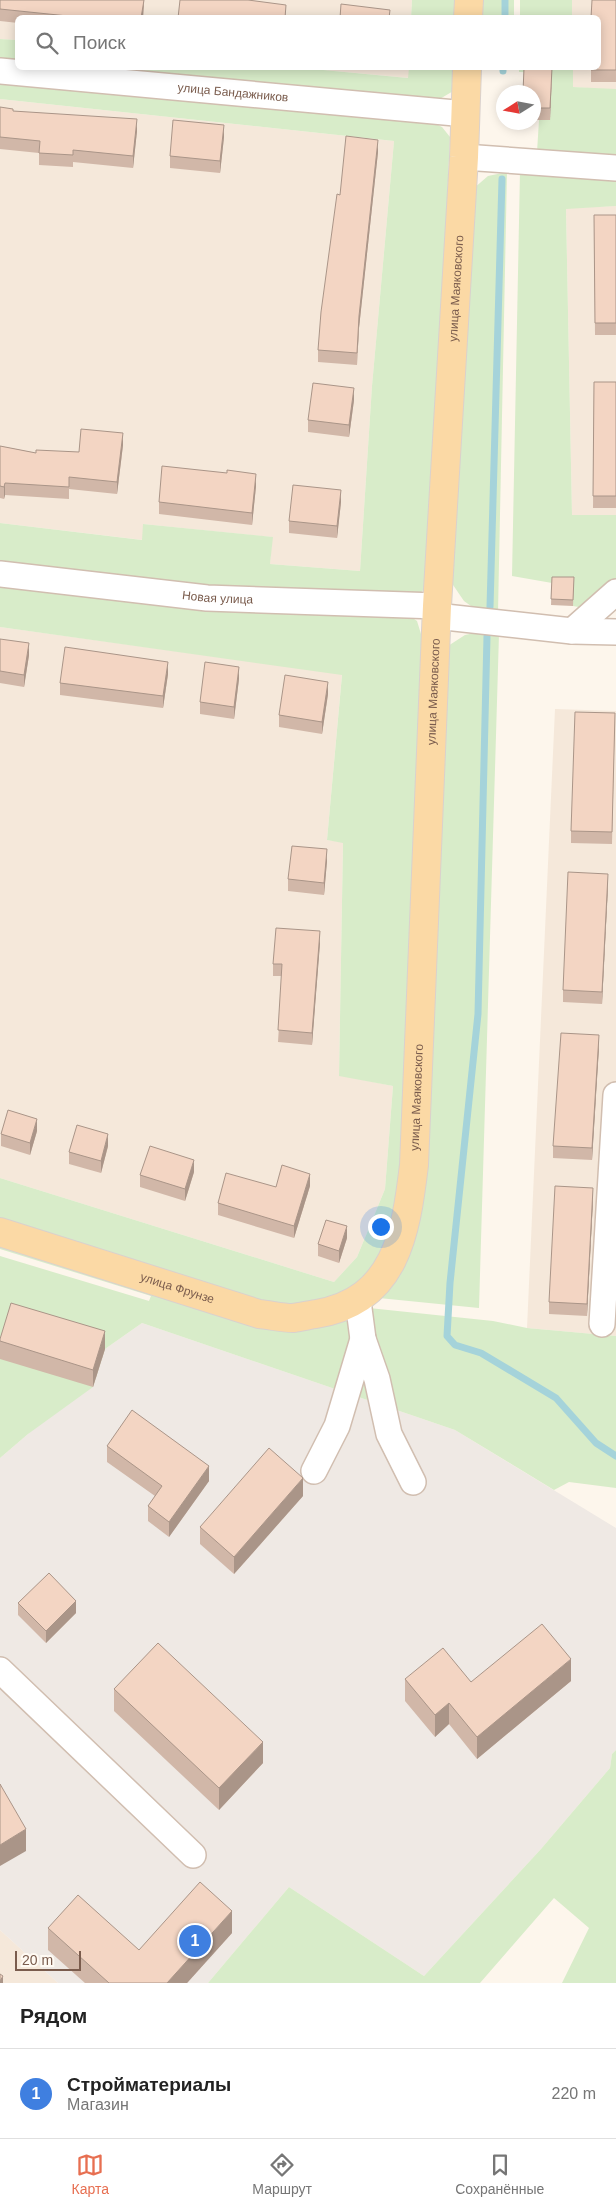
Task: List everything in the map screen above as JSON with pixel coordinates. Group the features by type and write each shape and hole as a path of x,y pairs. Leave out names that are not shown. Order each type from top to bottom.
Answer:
{"main road":[{"path":"468,15 469,0"},
{"name":"улица Маяковского","path":"358,1301 381,1279 396,1252 408,1212 413,1174 436,611 464,156 467,70"},
{"name":"улица Фрунзе","path":"0,1232 259,1314 294,1318 328,1312 358,1301"}],"street":[{"name":"улица Бандажников","path":"0,71 466,114"},
{"path":"464,156 616,168"},
{"name":"Новая улица","path":"0,574 206,598 436,611 572,631 616,632"},
{"path":"572,631 616,592"},
{"path":"602,1324 616,1095"},
{"path":"358,1301 363,1339 377,1379 389,1434 413,1482"},
{"path":"314,1471 337,1426 363,1339"},
{"path":"0,1670 193,1855"}],"shaded area":[{"path":"0,0 412,0 411,15 15,15 15,40 0,39"},
{"path":"572,0 616,0 616,90 573,87 573,70 601,70 601,15 572,15"},
{"path":"323,70 409,70 409,78"},
{"path":"0,99 394,141 372,386 360,571 270,564 272,537 143,524 143,540 0,523"},
{"path":"616,206 616,515 572,515 566,208"},
{"path":"0,627 342,674 327,840 343,842 339,1075 393,1086 385,1189 357,1257 334,1282 0,1178"},
{"path":"555,709 616,711 616,1336 527,1328"},
{"path":"142,1323 455,1430 616,1528 616,1750 612,1754 610,1768 541,1849 424,1976 289,1887 208,1983 58,1983 0,1930 0,1458 28,1434 105,1349"},
{"path":"0,1930 58,1983 0,1983"}],"green space":[{"path":"412,0 458,0 457,15 411,15"},
{"path":"479,0 514,0 514,15 478,15"},
{"path":"520,0 572,0 572,15 520,15"},
{"path":"0,39 15,40 15,64 0,62"},
{"path":"86,70 323,70 408,78 409,70 456,70 455,90 438,100"},
{"path":"519,70 573,70 573,87 616,89 616,154 610,158 537,152 541,120 550,120 552,73 519,72"},
{"path":"0,76 430,121 442,127 450,137 429,585 419,594 210,591 0,567 0,523 142,540 143,524 273,537 270,564 360,571 372,386 394,141 0,99"},
{"path":"520,171 616,179 616,206 566,209 572,515 616,515 616,581 584,608 573,606 573,583 552,583 512,576"},
{"path":"507,172 498,612 478,611 464,601 451,582 473,189 488,176"},
{"path":"0,582 404,612 417,621 425,647 403,1158 386,1249 351,1292 294,1306 261,1302 0,1220 0,1178 334,1282 357,1257 385,1189 393,1086 339,1076 343,843 327,840 342,675 0,627"},
{"path":"479,632 499,634 479,1308 379,1298 405,1260 421,1216 427,1168 448,646 465,635"},
{"path":"0,1245 294,1331 333,1324 369,1308 493,1321 527,1328 616,1336 616,1488 569,1482 554,1490 455,1430 142,1323 105,1349 93,1387 28,1434 0,1458 0,1256 149,1301 151,1296 0,1249"},
{"path":"616,1750 616,1983 562,1983 589,1928 554,1898 480,1983 208,1983 289,1887 424,1976 541,1849 610,1768 612,1754"}],"building":[{"path":"0,0 144,0 142,15 58,15 0,9"},
{"path":"180,0 248,0 286,5 285,15 178,15"},
{"path":"592,0 616,0 616,70 601,70 601,15 591,15"},
{"path":"341,4 390,10 389,15 340,15"},
{"path":"524,70 552,70 550,108 541,108 541,85 523,85"},
{"path":"0,107 13,109 13,111 137,119 133,156 73,150 73,155 39,153 40,141 0,137"},
{"path":"173,120 224,125 220,161 170,156"},
{"path":"346,136 378,140 359,316 357,353 318,350 321,312 337,194 340,195"},
{"path":"594,215 616,215 616,323 595,323"},
{"path":"594,382 616,382 616,496 593,496"},
{"path":"313,383 354,388 349,425 308,420"},
{"path":"81,429 123,433 117,482 69,477 69,487 5,483 4,487 0,486 0,446 36,453 36,450 79,452"},
{"path":"162,466 227,473 227,470 256,474 252,513 159,502"},
{"path":"293,485 341,490 337,526 289,521"},
{"path":"552,577 574,577 573,600 551,599"},
{"path":"0,639 29,643 24,675 0,671"},
{"path":"65,647 168,662 163,696 60,683"},
{"path":"205,662 239,667 234,707 200,702"},
{"path":"285,675 328,682 322,722 279,715"},
{"path":"575,712 615,713 612,832 571,831"},
{"path":"292,846 327,849 324,883 288,879"},
{"path":"568,872 608,874 602,992 563,990"},
{"path":"276,928 320,931 312,1033 278,1030 282,964 273,964"},
{"path":"561,1033 599,1035 592,1148 553,1146"},
{"path":"8,1110 37,1119 30,1143 1,1134"},
{"path":"77,1125 108,1134 101,1161 69,1152"},
{"path":"150,1146 194,1160 185,1189 140,1175"},
{"path":"282,1165 310,1174 294,1226 218,1203 226,1173 276,1187"},
{"path":"555,1186 593,1188 587,1304 549,1302"},
{"path":"326,1220 347,1226 339,1251 318,1244"},
{"path":"11,1303 105,1331 93,1370 0,1341"},
{"path":"132,1410 209,1466 169,1522 148,1506 162,1486 107,1446"},
{"path":"269,1448 303,1478 234,1557 200,1527"},
{"path":"49,1573 76,1601 46,1631 18,1603"},
{"path":"542,1624 571,1659 477,1737 449,1703 435,1715 405,1679 443,1648 471,1682"},
{"path":"158,1643 263,1742 219,1788 114,1689"},
{"path":"0,1784 26,1829 0,1845"},
{"path":"200,1882 232,1911 167,1983 109,1983 48,1928 78,1895 139,1950"}],"waterway":[{"path":"505,0 505,15"},
{"path":"490,607 502,179"},
{"path":"487,636 478,1014 450,1283 447,1336 455,1345 481,1353 556,1398 596,1443 616,1456"}],"place":[{"name":"Стройматериалы","path":"195,1941"}]}
